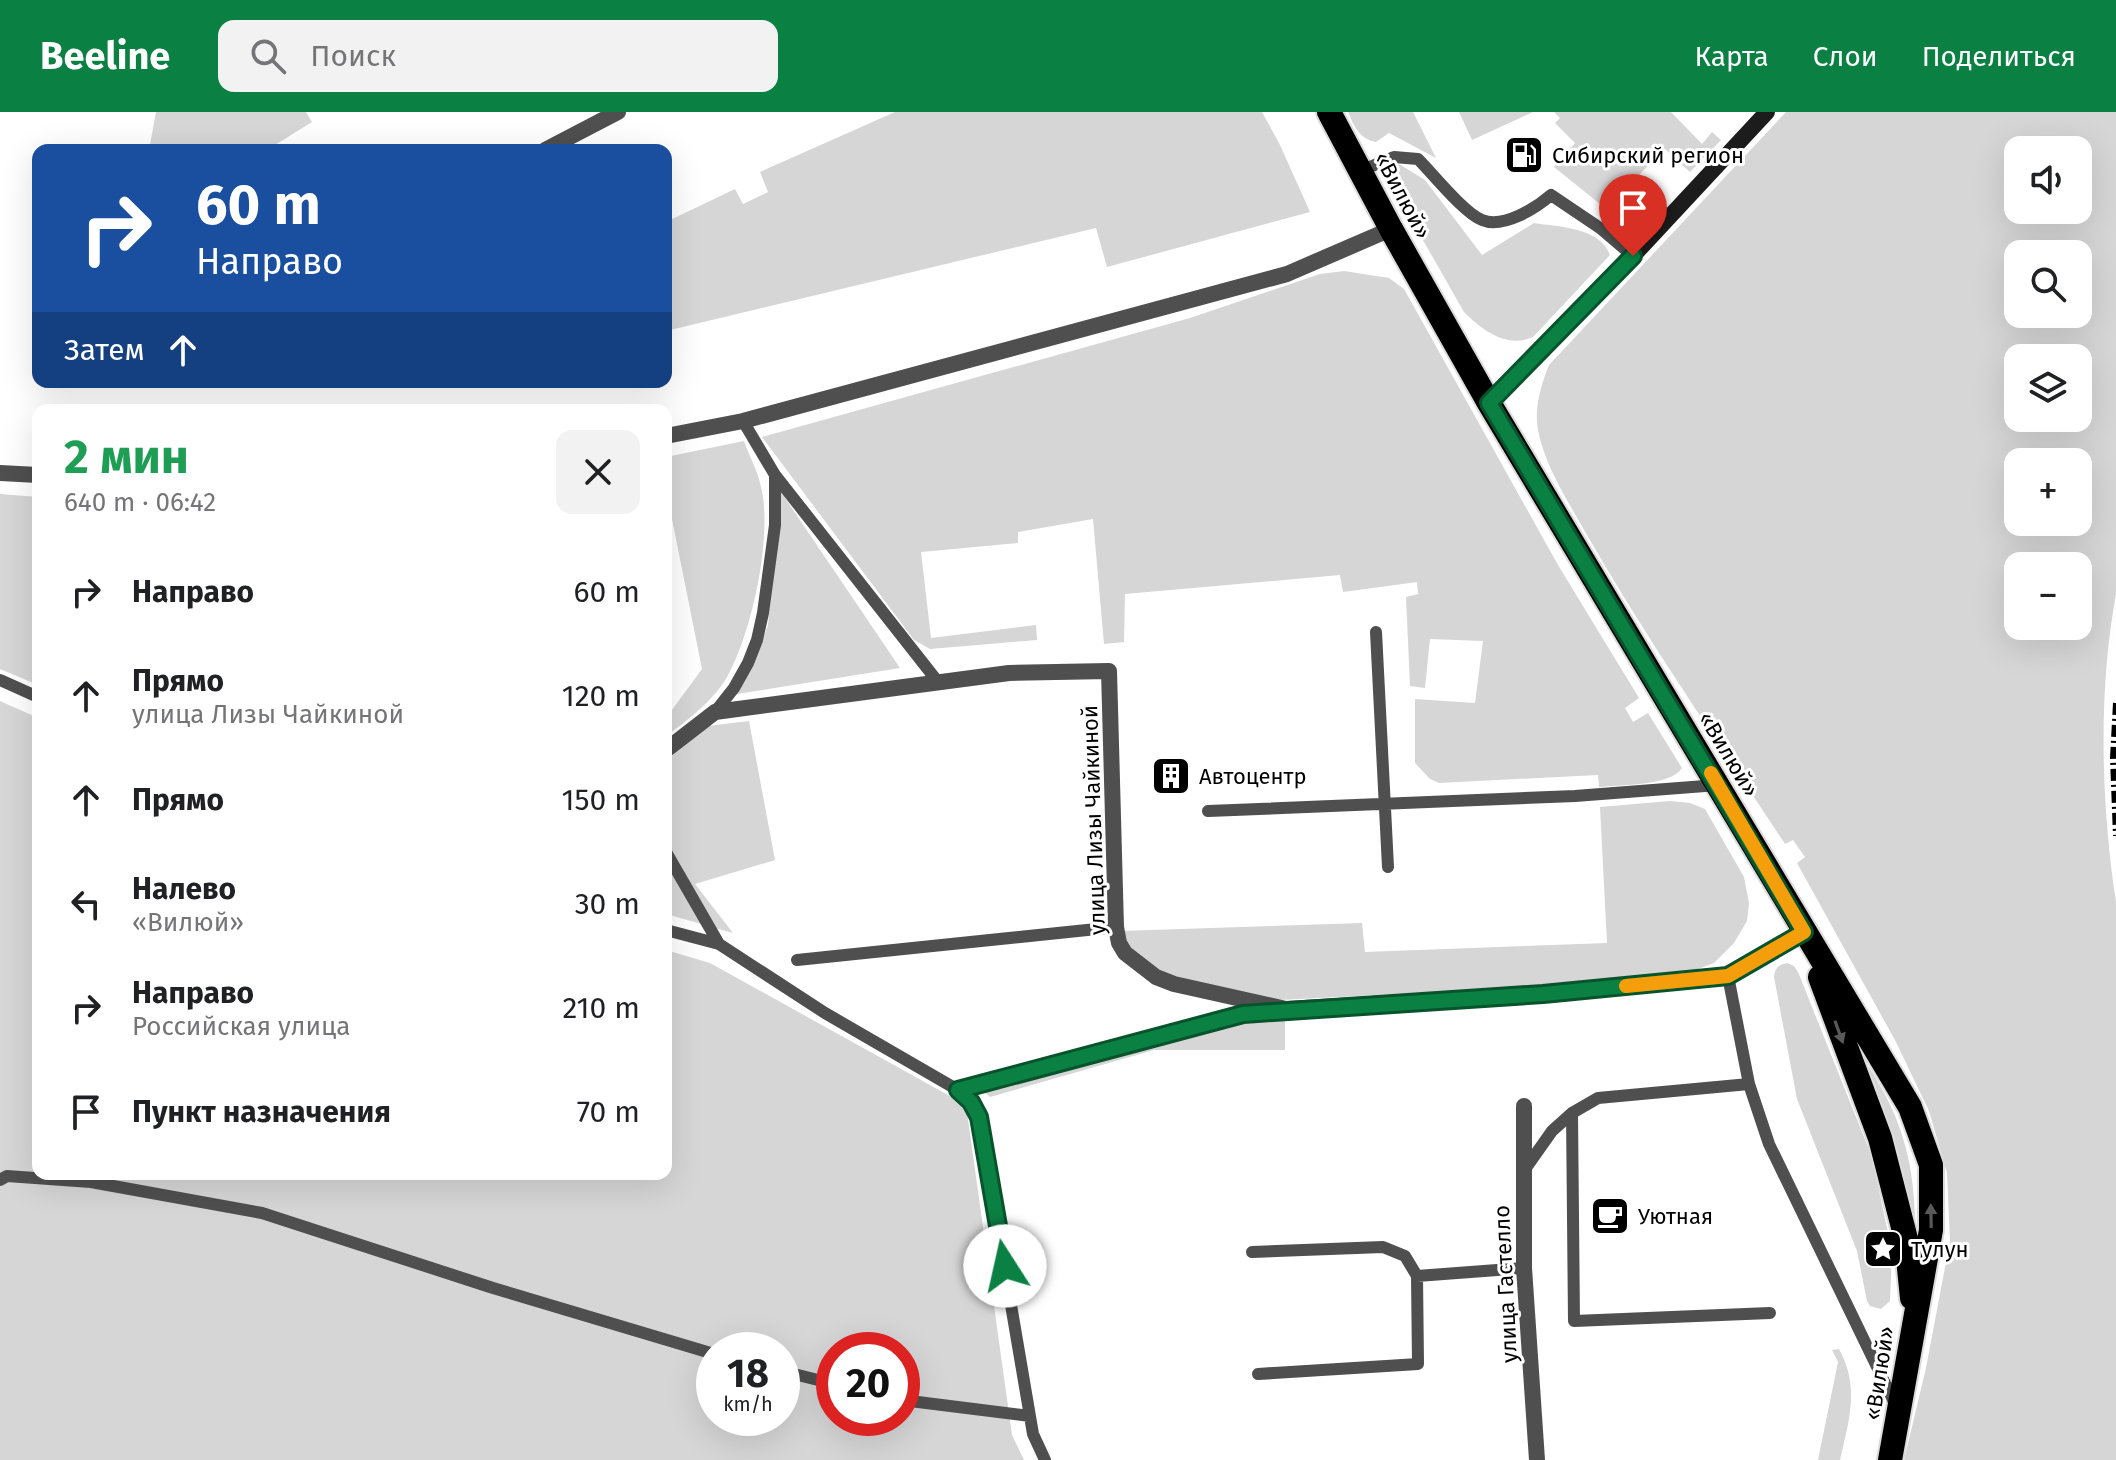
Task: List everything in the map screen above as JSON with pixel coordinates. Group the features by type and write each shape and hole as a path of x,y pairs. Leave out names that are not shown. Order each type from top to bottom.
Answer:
{"highway":[{"name":"«Вилюй»","path":"1329,112 1489,403 1910,1107 1931,1165 1931,1230 1890,1460"},
{"path":"1804,932 1880,1138 1906,1239 1914,1320"}],"street":[{"path":"557,144 618,112"},
{"path":"1489,403 1633,256 1767,112"},
{"path":"672,435 743,421 1287,274 1391,229"},
{"path":"0,473 32,475"},
{"name":"улица Лизы Чайкиной","path":"715,712 1009,673 1109,671 1116,927 1119,943 1125,953 1156,977 1174,984 1286,1009 1543,994 1728,976"},
{"path":"672,750 715,712"},
{"path":"1728,976 1804,932"},
{"name":"улица Гастелло","path":"1524,1106 1524,1268 1537,1460"}],"lane":[{"path":"1360,171 1394,157 1418,159 1470,212 1483,221 1513,218 1551,195 1600,228 1633,256"},
{"path":"743,421 775,475 938,682"},
{"path":"715,712 748,663 760,627 775,525 775,475"},
{"path":"1376,632 1388,867"},
{"path":"0,680 32,694"},
{"path":"1208,811 1575,796 1718,785"},
{"path":"672,862 719,944"},
{"path":"797,960 1116,927"},
{"path":"672,932 719,944 825,1013 958,1090 971,1102 979,1117 1033,1434 1045,1460"},
{"path":"1728,976 1749,1084 1769,1144 1899,1412"},
{"path":"958,1090 1243,1014 1286,1009"},
{"path":"1523,1172 1552,1131 1572,1113 1598,1098 1749,1084"},
{"path":"1572,1113 1574,1321 1770,1313"},
{"path":"0,1180 7,1176 32,1178"},
{"path":"63,1180 91,1182 262,1213 493,1288 696,1349"},
{"path":"1252,1252 1383,1247 1405,1256 1417,1276 1418,1364 1258,1374"},
{"path":"1417,1276 1524,1268"},
{"path":"920,1402 1030,1416"}],"shaded area":[{"path":"156,112 306,112 312,122 277,144 150,144"},
{"path":"895,112 1262,112 1310,212 1107,267 1096,228 672,330 672,219 735,189 743,204 768,192 760,172"},
{"path":"1348,112 1413,112 1436,158 1389,133 1376,142 1365,138"},
{"path":"1459,112 1533,112 1472,140"},
{"path":"1554,112 1671,112 1702,144 1712,132 1721,140 1690,172 1665,149 1637,177 1661,201 1638,224 1626,225 1554,167 1575,143 1555,123 1560,118"},
{"path":"1786,112 2116,112 2116,594 2106,669 2104,748 2107,826 2116,902 2116,1460 1904,1460 1926,1368 1950,1241 1947,1173 1929,1111 1896,1042 1797,863 1805,857 1793,840 1785,844 1634,614 1558,484 1538,430 1537,413 1549,365"},
{"path":"1399,164 1425,180 1482,255 1534,223 1588,234 1605,246 1610,255 1533,337 1514,341 1496,336 1464,312 1391,184 1390,175"},
{"path":"1344,271 1389,278 1404,289 1558,565 1639,698 1625,708 1633,722 1648,713 1682,768 1676,774 1644,784 1599,787 1598,775 1439,783 1430,779 1415,763 1415,699 1475,703 1483,641 1430,639 1425,688 1410,686 1406,597 1418,594 1417,582 1343,592 1340,575 1125,594 1124,642 1104,644 1093,519 1018,532 1018,543 921,552 931,638 1036,625 1037,640 930,649 914,640 762,437 1190,318 1320,274"},
{"path":"744,441 760,481 764,531 758,584 736,658 715,694 672,732 672,710 702,669 672,519 672,456"},
{"path":"781,492 900,668 737,694 768,625"},
{"path":"0,494 32,497 32,682 0,669"},
{"path":"0,701 32,715 32,1180 672,1180 672,952 710,963 966,1105 1012,1435 1024,1460 0,1460"},
{"path":"749,721 775,860 695,884 733,933 672,916 672,756 708,726"},
{"path":"1670,801 1690,803 1705,809 1744,877 1749,903 1747,921 1734,943 1714,963 1682,975 1539,987 1279,1000 1232,995 1152,969 1127,944 1121,931 1362,923 1365,952 1607,943 1600,807"},
{"path":"1787,963 1798,972 1872,1157 1892,1252 1890,1301 1881,1309 1870,1306 1867,1301 1857,1251 1797,1099 1774,977 1778,967"},
{"path":"1285,1016 1285,1050 1154,1050 990,1097 984,1092 1171,1039"},
{"path":"1861,1055 1885,1095 1902,1134 1911,1176 1915,1222 1894,1137"},
{"path":"1839,1349 1851,1390 1847,1431 1840,1460 1818,1460 1838,1362 1832,1350"}],"railway":[{"path":"2116,703 2113,758 2116,836"}],"slow traffic":[{"path":"1626,986 1728,976 1804,932 1711,773"}],"place":[{"name":"Сибирский регион","path":"1524,155"},
{"name":"Автоцентр","path":"1171,776"},
{"name":"Уютная","path":"1610,1216"},
{"name":"Тулун","path":"1883,1249"}],"route":[{"path":"1005,1266 979,1117 971,1102 958,1090 1243,1014 1543,994 1728,976 1804,932 1489,403 1633,256"}]}
